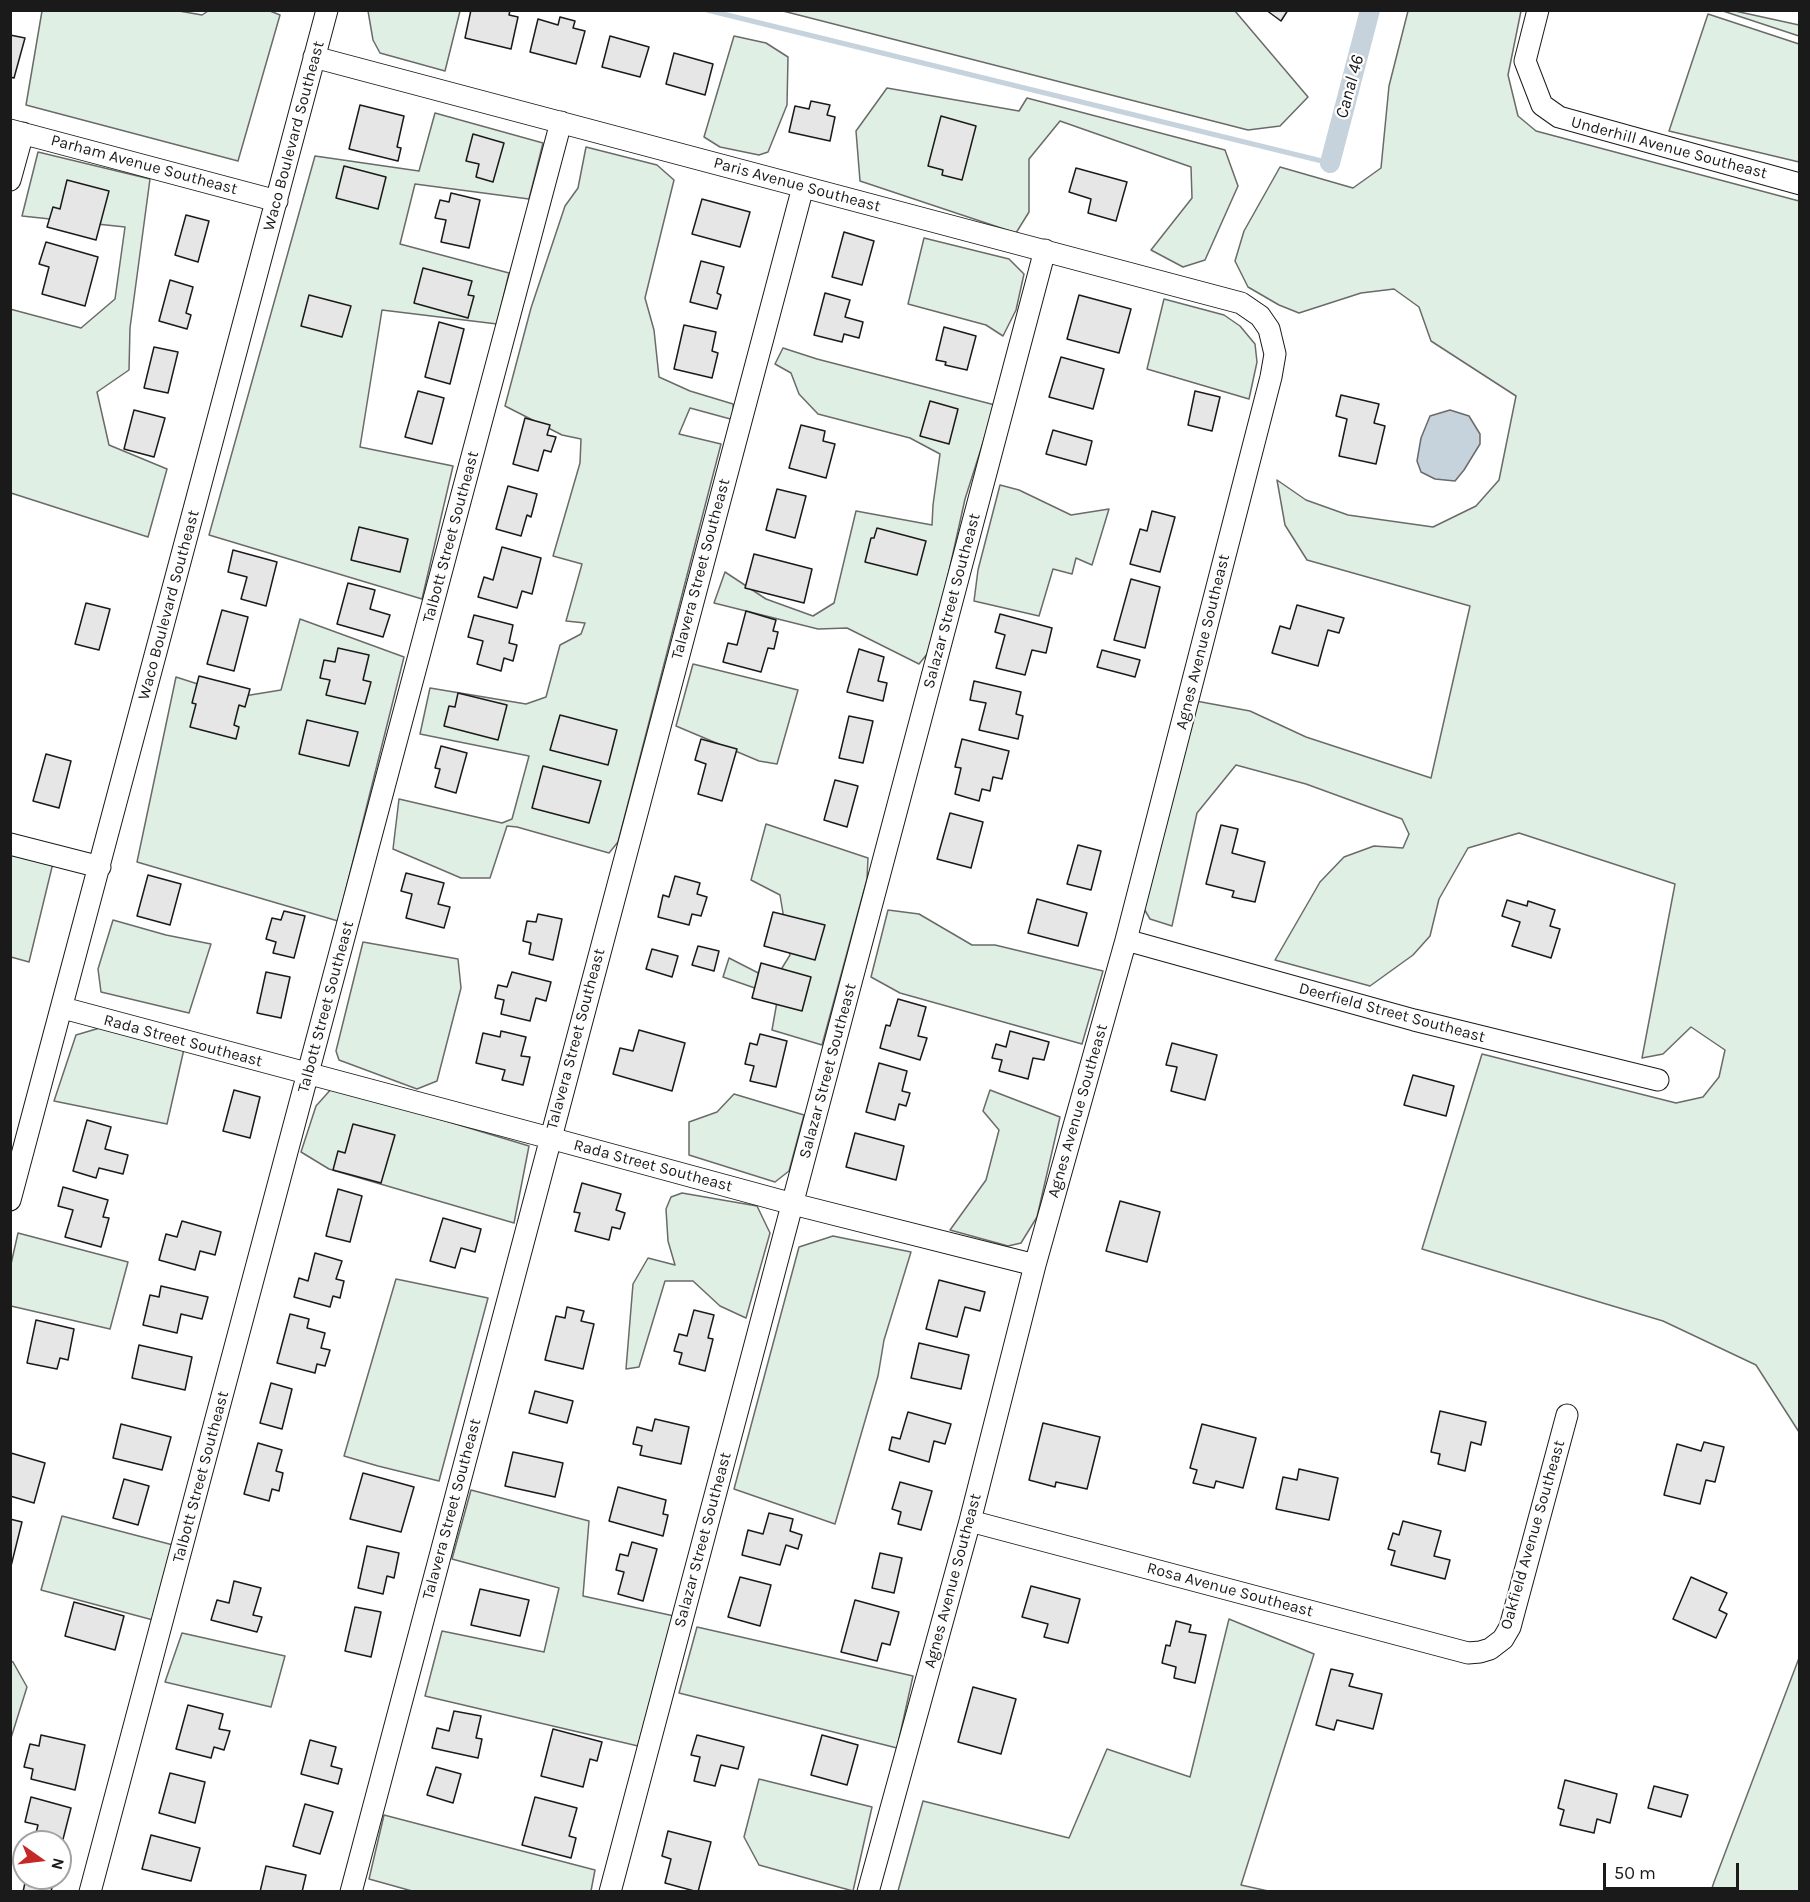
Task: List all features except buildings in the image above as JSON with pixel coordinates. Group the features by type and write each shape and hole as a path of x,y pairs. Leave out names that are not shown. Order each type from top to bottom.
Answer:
{"street":[{"name":"Waco Boulevard Southeast","path":"10,1200 17,1147 63,1008 327,10"},
{"name":"Underhill Avenue Southeast","path":"1538,10 1525,61 1542,105 1559,117 1800,184"},
{"name":"Paris Avenue Southeast","path":"314,57 1241,303 1260,316 1269,329"},
{"name":"Talbott Street Southeast","path":"90,1892 561,122"},
{"name":"Parham Avenue Southeast","path":"17,131 277,201"},
{"path":"10,180 17,131"},
{"name":"Talavera Street Southeast","path":"351,1892 803,187"},
{"name":"Salazar Street Southeast","path":"610,1892 1045,250"},
{"name":"Agnes Avenue Southeast","path":"868,1892 970,1521 1035,1265 1126,940 1271,377 1275,354 1269,329"},
{"path":"10,844 100,867"},
{"name":"Deerfield Street Southeast","path":"1126,940 1414,1020 1658,1080"},
{"name":"Rada Street Southeast","path":"63,1008 793,1204 1035,1265"},
{"name":"Oakfield Avenue Southeast","path":"1490,1649 1503,1639 1510,1627 1568,1415"},
{"name":"Rosa Avenue Southeast","path":"970,1521 1468,1653 1490,1649"}],"green space":[{"path":"42,11 179,11 202,15 208,11 270,11 280,15 238,161 26,105"},
{"path":"368,11 460,11 445,71 380,53 373,40"},
{"path":"783,11 1235,11 1308,97 1280,126 1248,130"},
{"path":"1408,11 1521,11 1508,75 1518,116 1536,131 1799,201 1799,1432 1756,1365 1663,1321 1422,1249 1482,1054 1676,1103 1703,1097 1719,1077 1725,1050 1691,1027 1663,1054 1642,1058 1675,884 1519,833 1468,848 1439,899 1430,936 1413,955 1370,986 1275,960 1320,882 1344,857 1374,846 1403,848 1409,834 1402,819 1306,784 1236,765 1197,813 1172,926 1150,919 1143,907 1196,701 1250,711 1306,737 1431,778 1470,606 1307,560 1285,525 1277,480 1306,500 1348,515 1433,527 1476,506 1499,480 1516,396 1431,341 1419,307 1394,289 1361,293 1299,313 1279,305 1248,287 1235,261 1244,231 1280,167 1353,188 1381,168 1389,86"},
{"path":"1723,11 1735,11 1799,25 1799,36"},
{"path":"1708,14 1799,44 1799,162 1669,131"},
{"path":"734,36 766,43 788,57 787,105 768,152 759,155 720,147 704,137"},
{"path":"887,88 1019,111 1027,98 1225,150 1238,186 1205,260 1183,267 1151,250 1192,198 1191,167 1060,121 1029,159 1029,212 1016,233 860,181 856,131"},
{"path":"435,113 543,143 529,199 415,184 400,244 509,273 497,324 382,310 360,447 453,466 422,599 209,535 315,156 419,171"},
{"path":"586,147 657,165 674,180 645,298 654,330 659,377 690,391 733,404 734,420 690,408 679,434 721,444 618,842 609,853 507,826 490,878 461,878 393,849 399,799 502,823 512,819 529,756 420,734 430,688 526,704 546,697 560,645 581,634 585,623 566,621 582,564 553,556 580,463 581,439 562,435 505,406 531,308 565,206 578,188"},
{"path":"38,152 150,179 130,328 129,370 97,392 109,445 167,469 148,537 11,493 10,309 81,328 115,299 125,227 22,216"},
{"path":"924,238 1009,259 1024,274 1016,310 1003,336 986,325 908,304"},
{"path":"1164,299 1224,315 1240,326 1255,344 1257,362 1249,399 1147,369"},
{"path":"783,348 995,405 965,499 932,648 919,664 847,628 818,629 714,603 725,572 766,599 813,616 834,603 856,511 932,525 940,454 910,438 818,414 799,394 791,373 775,364"},
{"path":"1000,485 1019,490 1071,515 1109,509 1092,565 1076,558 1072,574 1053,569 1039,616 974,601 978,570"},
{"path":"300,619 404,657 338,921 137,862 176,677 238,697 281,690"},
{"path":"693,664 798,690 777,764 759,761 676,726"},
{"path":"766,824 868,858 867,879 822,1045 772,1030 778,996 723,977 729,958 774,981 790,955 780,895 751,880"},
{"path":"11,852 53,863 29,962 11,957"},
{"path":"888,910 919,914 972,945 995,945 1103,971 1082,1044 900,993 871,977"},
{"path":"113,920 166,935 211,944 189,1013 101,992 98,969"},
{"path":"363,942 458,959 461,988 437,1081 417,1089 339,1060 336,1051"},
{"path":"103,1027 184,1049 167,1124 54,1101 76,1035"},
{"path":"333,1087 529,1146 514,1223 329,1169 301,1152 316,1106"},
{"path":"990,1090 1060,1117 1037,1217 1021,1243 1008,1246 950,1230 986,1180 999,1130 983,1111"},
{"path":"734,1094 804,1115 789,1171 775,1182 689,1155 689,1122 717,1112"},
{"path":"682,1193 757,1206 770,1233 746,1318 720,1306 693,1281 665,1281 639,1367 626,1369 633,1284 648,1258 675,1265 668,1241 666,1209 671,1197"},
{"path":"18,1233 128,1262 110,1329 11,1306 11,1264"},
{"path":"833,1236 911,1252 884,1340 878,1376 835,1524 734,1489 799,1247"},
{"path":"396,1279 488,1298 439,1481 344,1456"},
{"path":"471,1490 589,1521 583,1596 674,1616 638,1746 425,1696 442,1631 544,1652 559,1588 452,1559"},
{"path":"62,1516 173,1545 153,1620 41,1590"},
{"path":"1229,1619 1314,1654 1241,1885 1268,1891 898,1891 923,1801 1069,1838 1107,1749 1190,1777"},
{"path":"697,1627 913,1676 897,1748 679,1693"},
{"path":"182,1633 285,1656 271,1707 165,1682"},
{"path":"1799,1658 1799,1891 1711,1891 1714,1882"},
{"path":"11,1661 27,1687 11,1738"},
{"path":"759,1779 872,1807 853,1891 759,1865 744,1837"},
{"path":"384,1815 595,1870 591,1891 412,1891 369,1879"}],"shaded area":[{"path":"1450,410 1469,416 1480,434 1480,444 1455,481 1435,479 1421,472 1417,461 1421,438 1430,416"}],"waterway":[{"path":"707,10 1330,163"},
{"name":"Canal 46","path":"1330,163 1370,10"}]}
